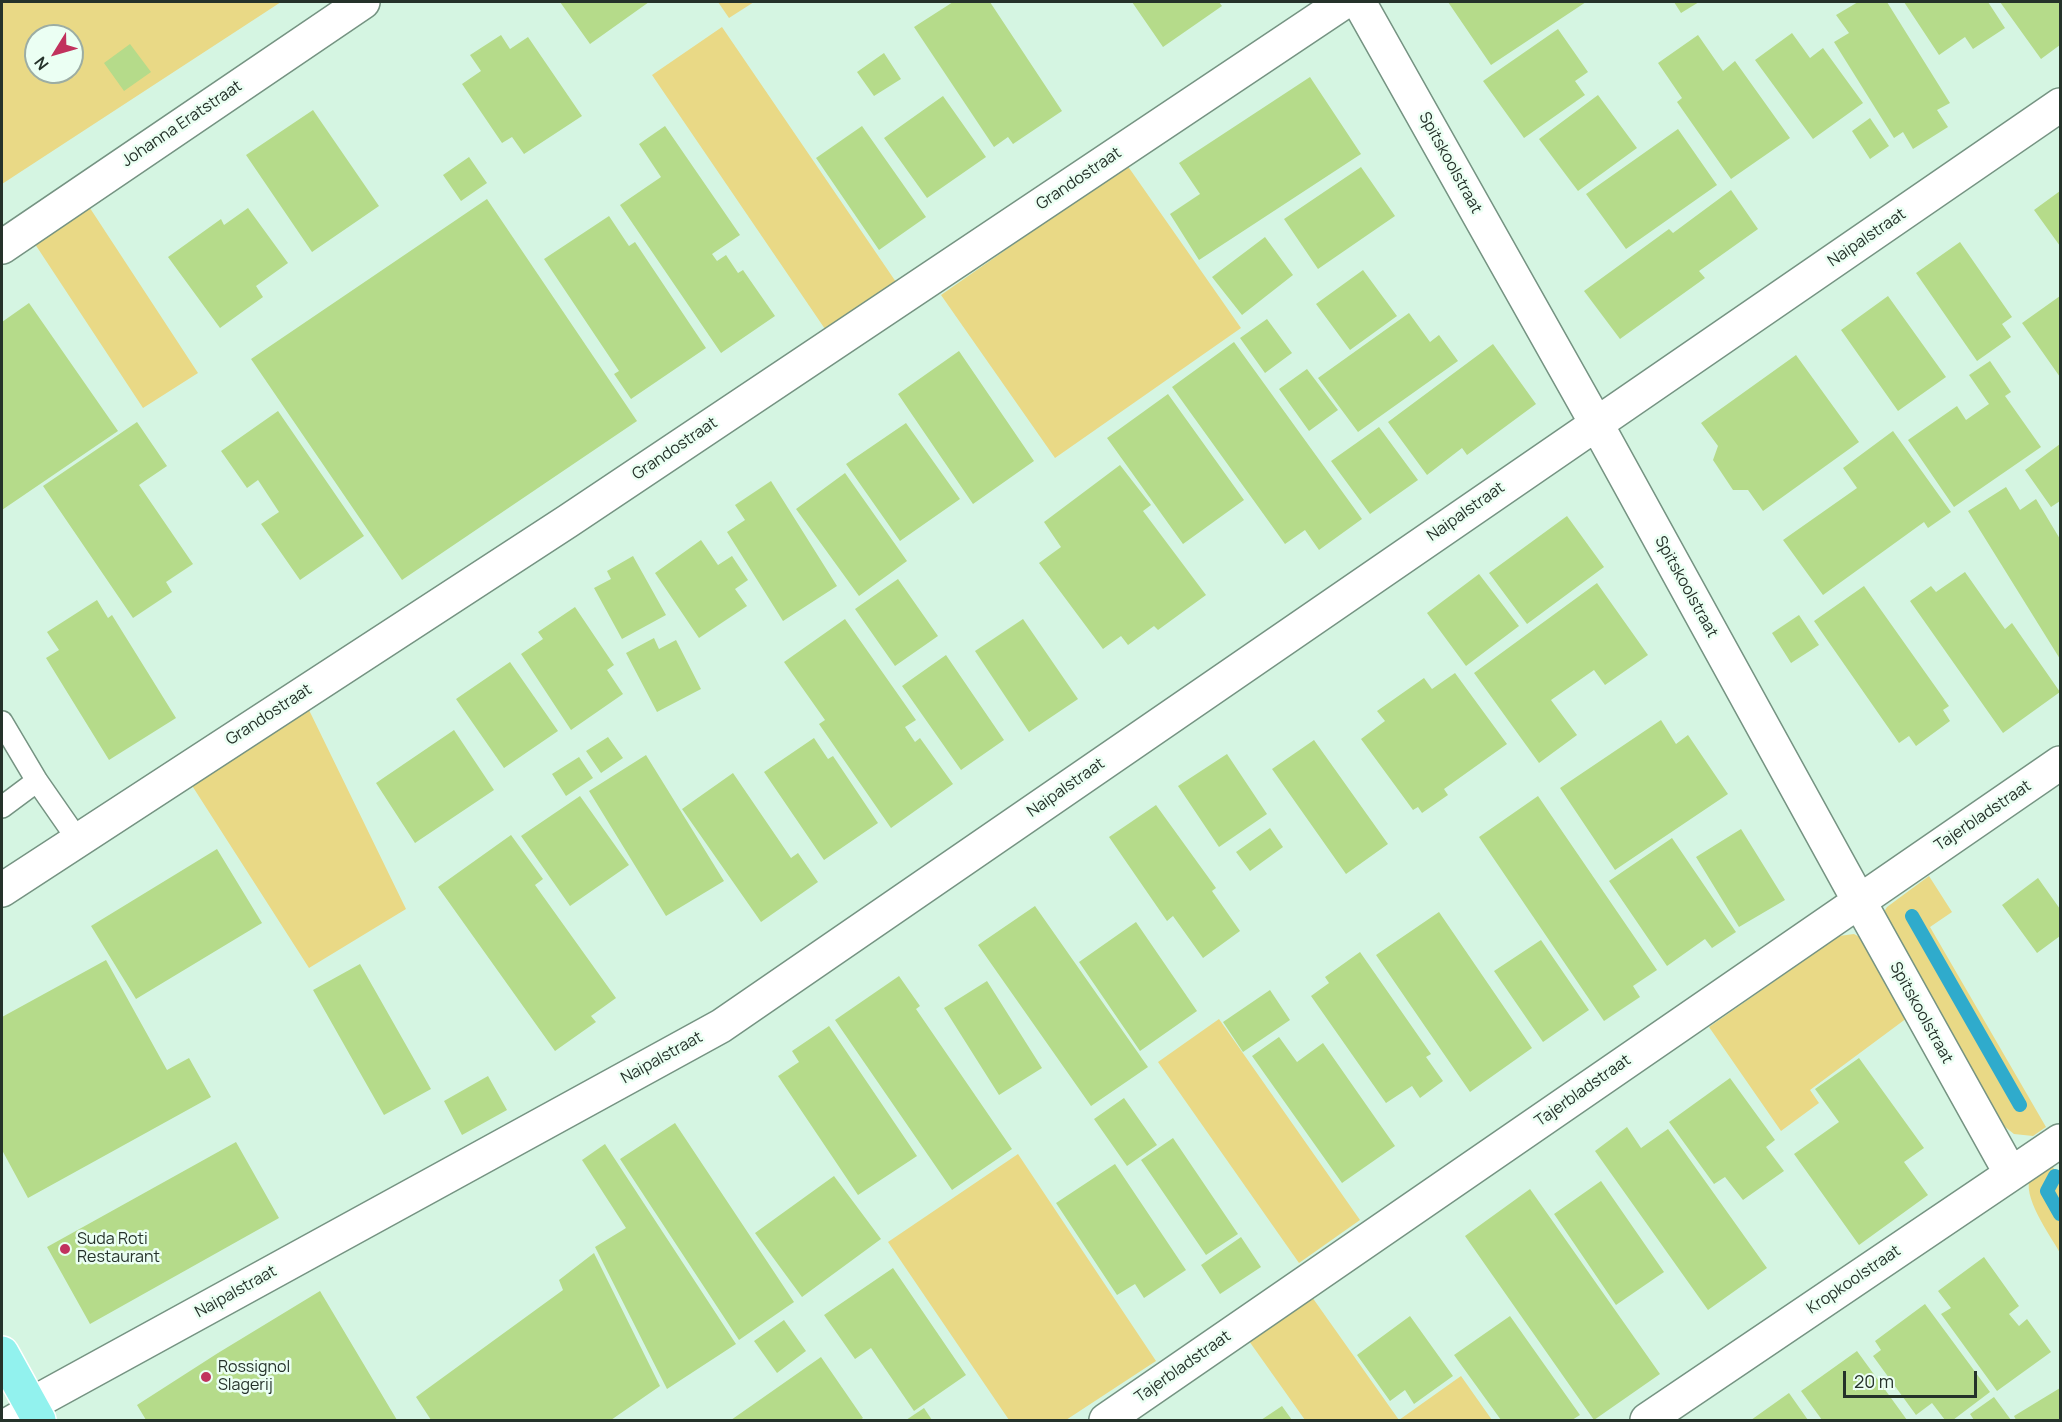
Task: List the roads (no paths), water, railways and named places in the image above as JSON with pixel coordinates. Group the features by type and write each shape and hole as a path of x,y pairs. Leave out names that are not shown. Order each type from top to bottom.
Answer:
{"main road":[{"path":"2,1353 24,1415"}],"street":[{"name":"Johanna Eratstraat","path":"2,247 363,2"},
{"name":"Grandostraat","path":"2,890 568,521 1344,2"},
{"name":"Spitskoolstraat","path":"1359,2 1596,423 1858,901 2011,1174"},
{"name":"Naipalstraat","path":"24,1415 721,1026 2061,105"},
{"name":"Tajerbladstraat","path":"1106,1420 1858,901 2061,764"},
{"name":"Kropkoolstraat","path":"1647,1420 2061,1141"}],"lane":[{"path":"2,722 37,781 78,840"},
{"path":"2,807 37,781"}],"waterway":[{"path":"1912,916 2020,1105"},
{"path":"2055,1176 2047,1191 2060,1214"}],"place":[{"name":"Suda Roti Restaurant","path":"65,1249"},
{"name":"Rossignol Slagerij","path":"206,1377"}]}
